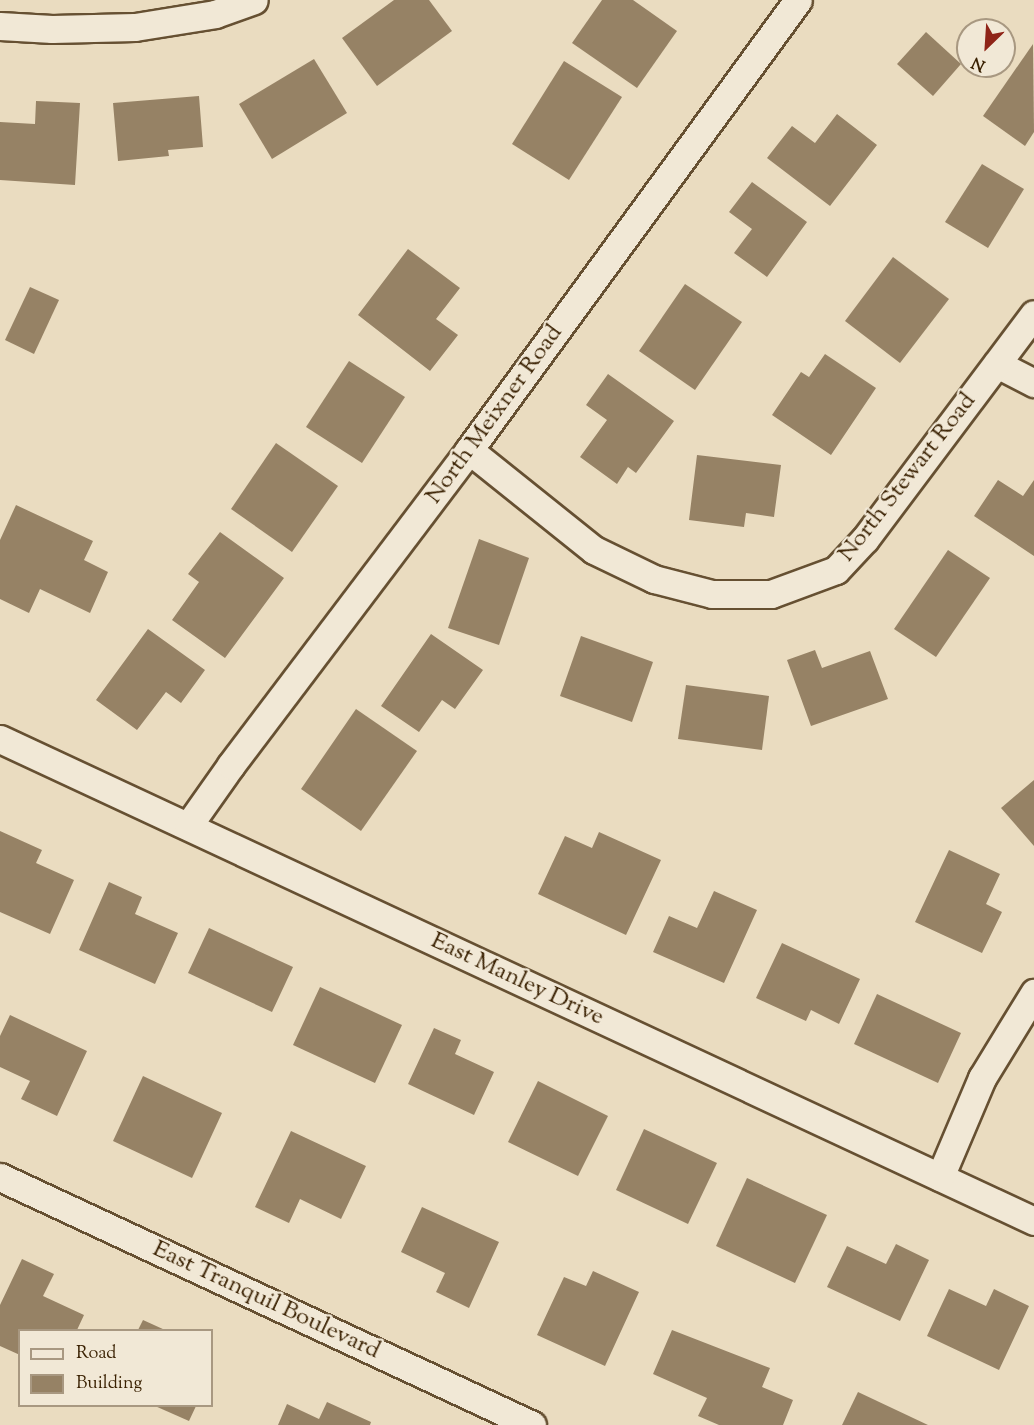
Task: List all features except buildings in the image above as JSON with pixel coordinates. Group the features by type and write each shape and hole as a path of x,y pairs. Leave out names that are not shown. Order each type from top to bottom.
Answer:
{"street":[{"path":"0,26 52,29 135,27 215,14 254,0"},
{"name":"North Meixner Road","path":"188,826 231,765 469,450 798,0"},
{"name":"North Stewart Road","path":"469,450 594,550 654,579 712,594 771,594 836,570 865,539 1034,314"},
{"path":"997,364 1034,383"},
{"name":"East Manley Drive","path":"0,740 1034,1221"},
{"path":"940,1177 982,1078 1034,993"},
{"name":"East Tranquil Boulevard","path":"0,1177 532,1425"}]}
